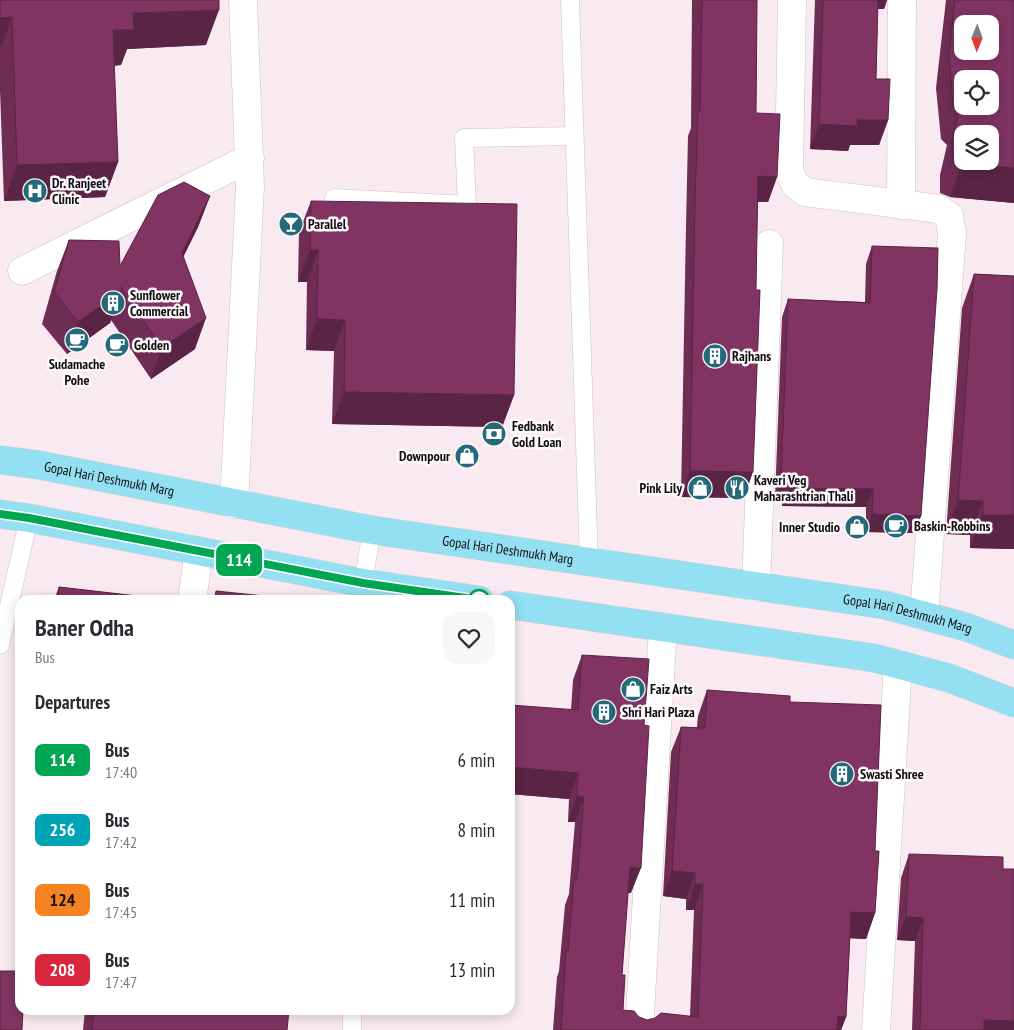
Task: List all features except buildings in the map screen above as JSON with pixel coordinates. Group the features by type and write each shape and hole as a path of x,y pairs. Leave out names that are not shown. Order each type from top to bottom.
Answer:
{"main road":[{"name":"Gopal Hari Deshmukh Marg","path":"0,460 38,465 372,530 885,605 966,627 1014,645"},
{"path":"0,514 29,518 199,552 363,592 406,595"},
{"path":"515,605 874,658 949,678 1014,703"}],"street":[{"path":"234,504 250,187 243,0"},
{"path":"792,0 789,170 795,184 805,192 939,209 949,216 952,233 924,616"},
{"path":"901,205 902,0"},
{"path":"22,271 250,158"},
{"path":"756,587 769,244"},
{"path":"193,595 199,552"},
{"path":"639,1030 663,627"},
{"path":"876,1030 898,664"}],"lane":[{"path":"570,0 588,562"},
{"path":"334,198 467,205 464,138 574,136"},
{"path":"0,646 29,518"},
{"path":"363,592 372,530"},
{"path":"352,1015 352,1030"}],"bus line":[{"name":"114","path":"0,514 363,583 445,595"}],"place":[{"name":"Dr. Ranjeet Clinic","path":"35,191"},
{"name":"Parallel","path":"291,224"},
{"name":"Sunflower Commercial","path":"113,303"},
{"name":"Sudamache Pohe","path":"77,340"},
{"name":"Golden","path":"117,345"},
{"name":"Rajhans","path":"715,356"},
{"name":"Fedbank Gold Loan","path":"494,434"},
{"name":"Downpour","path":"467,456"},
{"name":"Pink Lily","path":"700,488"},
{"name":"Kaveri Veg Maharashtrian Thali","path":"737,488"},
{"name":"Baskin-Robbins","path":"896,526"},
{"name":"Inner Studio","path":"857,527"},
{"name":"Faiz Arts","path":"633,689"},
{"name":"Shri Hari Plaza","path":"604,712"},
{"name":"Swasti Shree","path":"842,774"}]}
